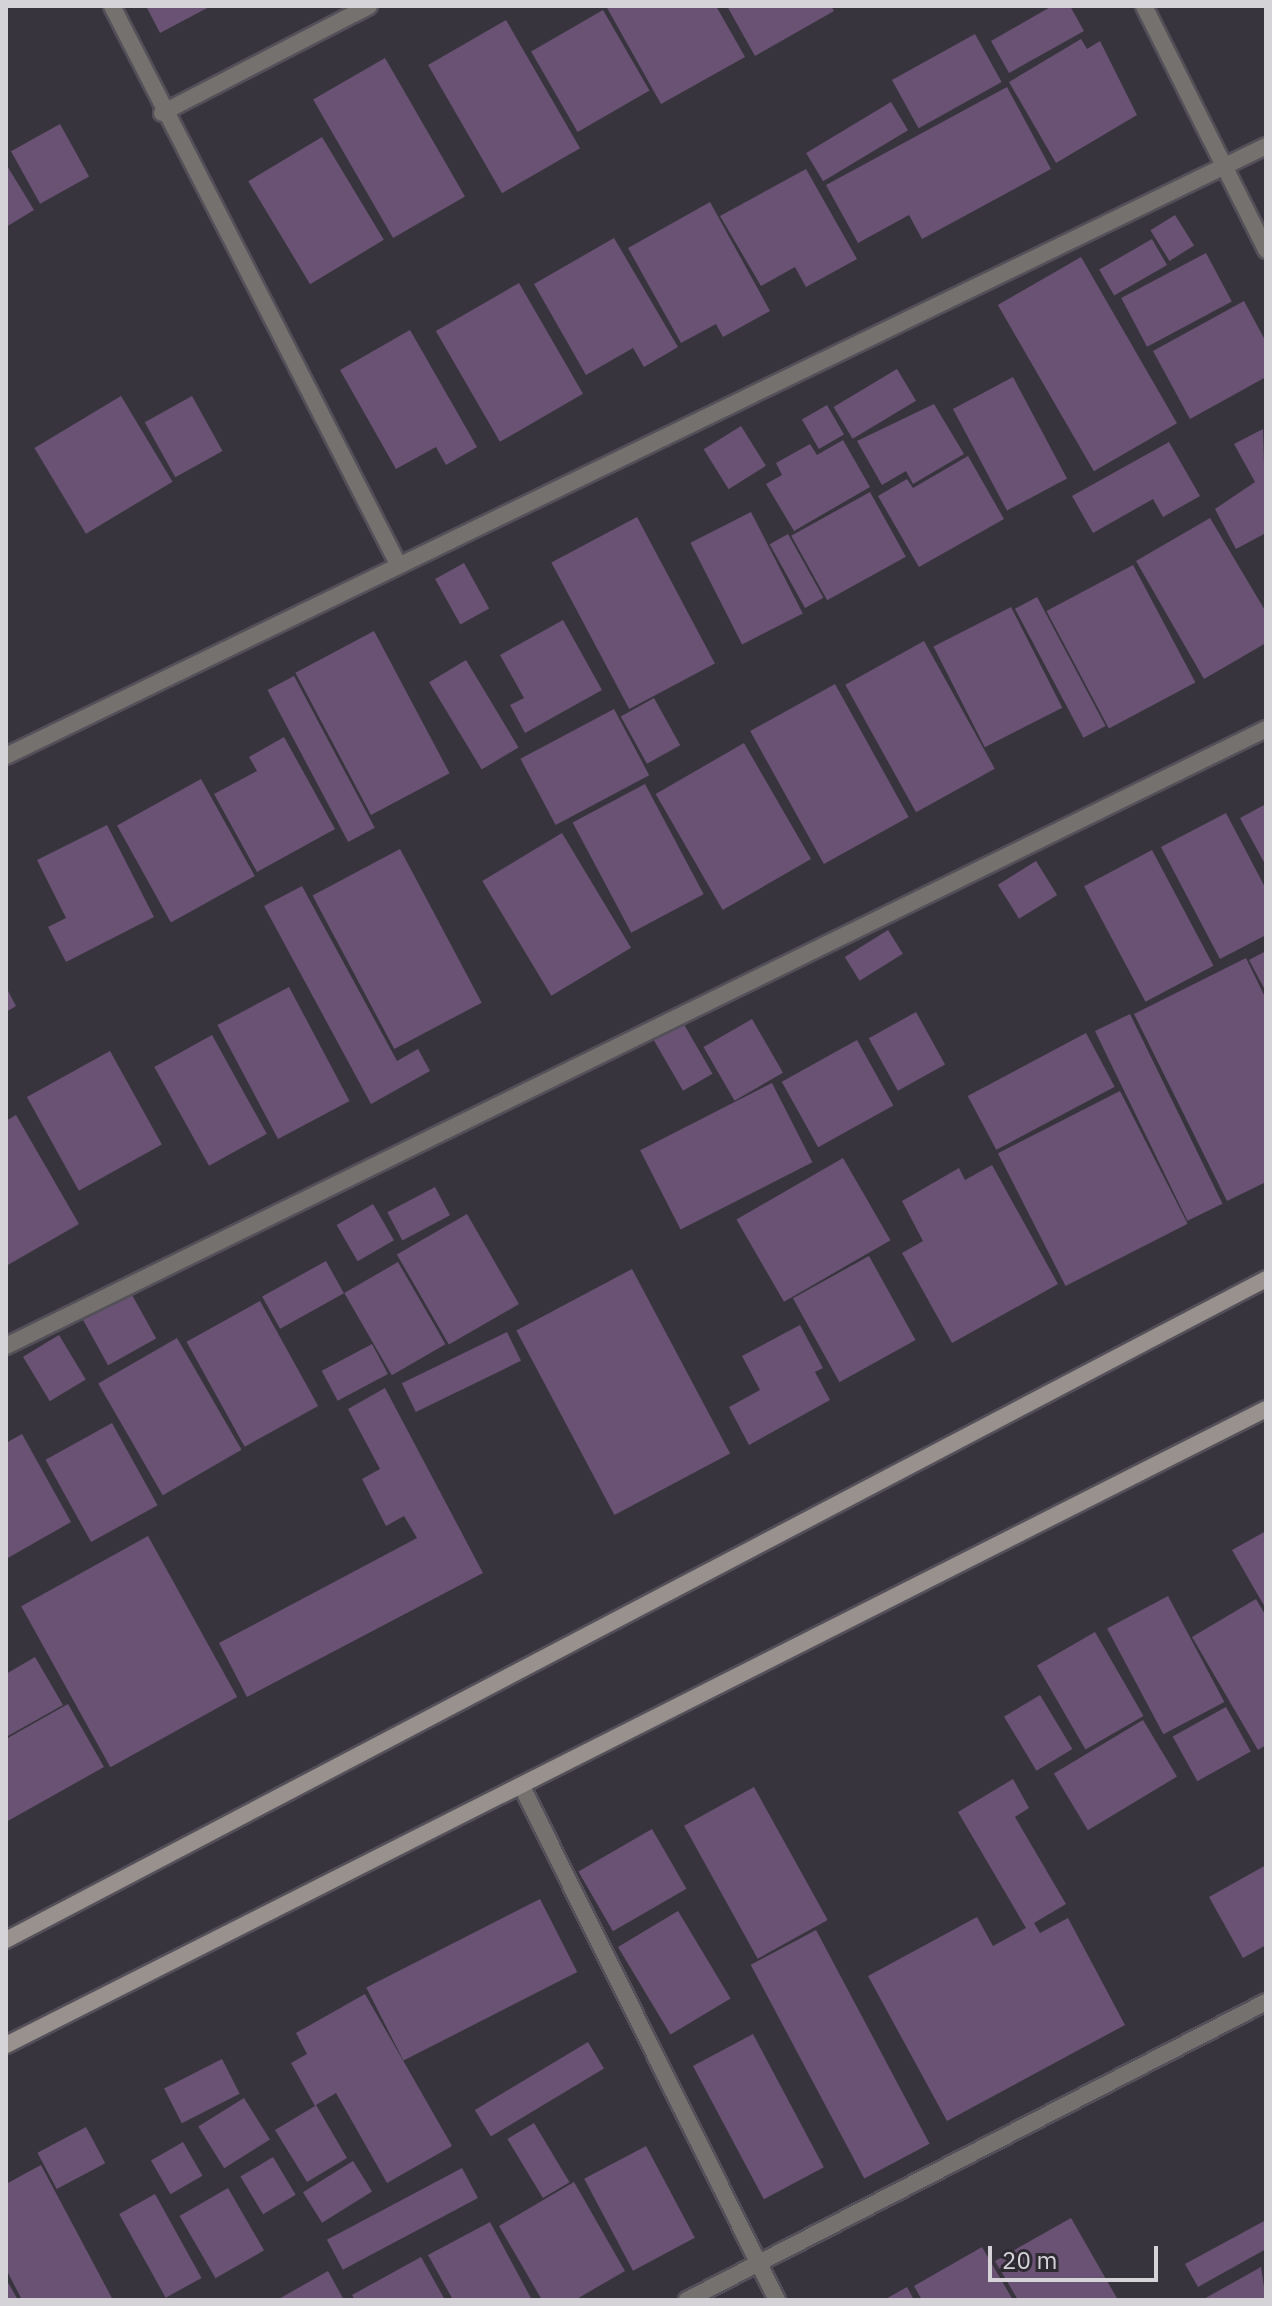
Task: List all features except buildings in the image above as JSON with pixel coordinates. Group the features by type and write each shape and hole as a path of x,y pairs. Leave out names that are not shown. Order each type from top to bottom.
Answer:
{"main road":[{"path":"6,1940 1266,1279"},
{"path":"6,2045 1266,1409"}],"street":[{"path":"112,6 162,113 398,564"},
{"path":"162,113 369,6"},
{"path":"1144,6 1266,250"},
{"path":"6,756 1266,146"},
{"path":"6,1346 1266,729"},
{"path":"521,1785 777,2300"},
{"path":"687,2300 1266,2002"}]}
